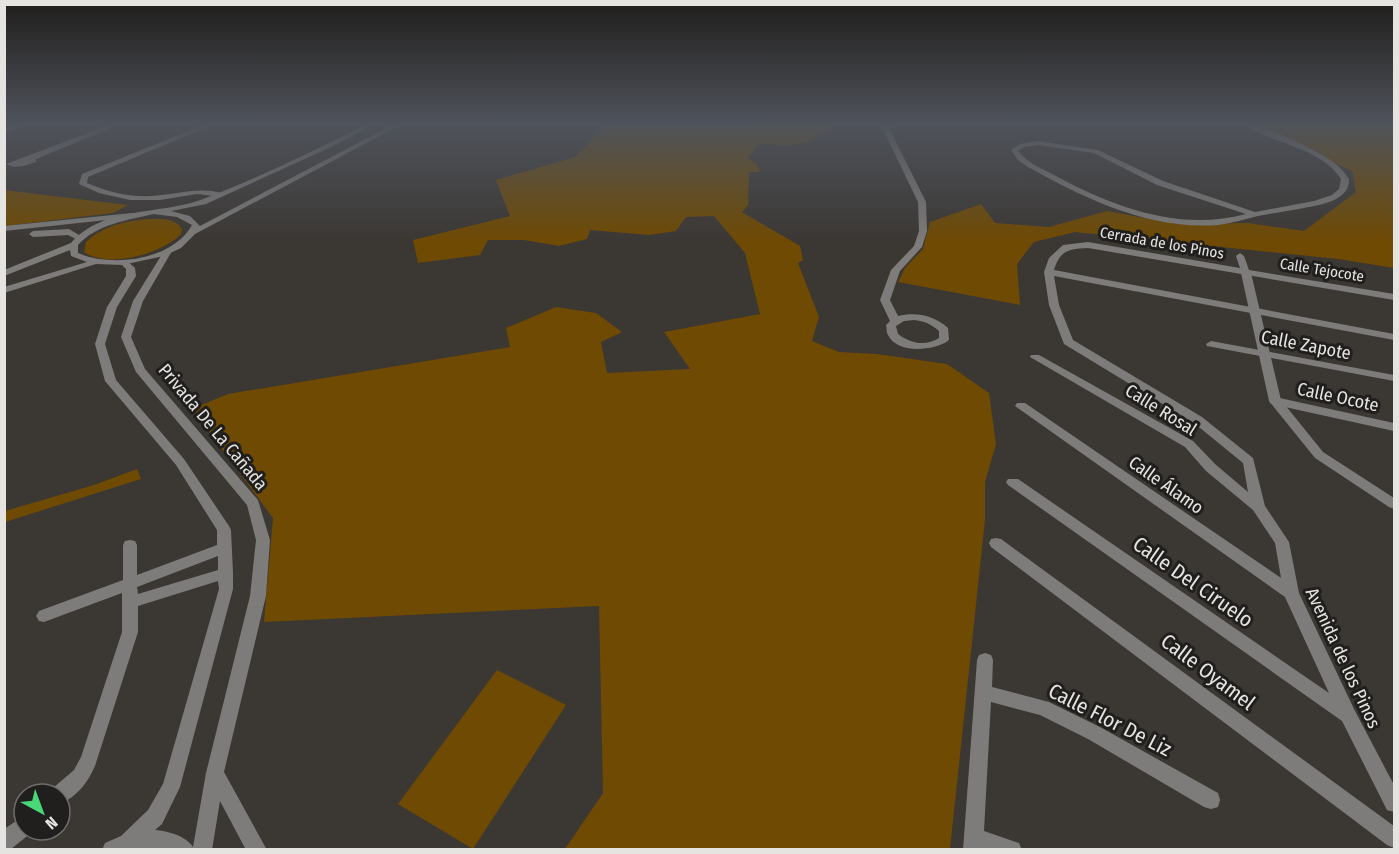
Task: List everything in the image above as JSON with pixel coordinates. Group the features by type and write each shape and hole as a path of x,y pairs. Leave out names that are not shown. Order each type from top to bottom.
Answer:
{"street":[{"path":"119,163 85,177 83,184 102,193 127,198 160,198 191,192 212,192 219,195"},
{"path":"4,230 184,208 291,163"},
{"path":"4,290 75,268 97,263 123,262 168,251 185,241 194,232 325,163"},
{"path":"895,321 885,300 896,270 918,247 924,231 922,201 903,163"},
{"path":"1030,163 1102,202 1137,214 1166,220 1201,223 1229,221 1335,197 1343,191 1346,183 1342,174 1329,163"},
{"path":"1120,163 1160,183 1254,214"},
{"path":"157,213 182,215 191,219 196,225 194,232"},
{"path":"4,273 50,256 101,225 139,215"},
{"path":"4,237 69,232 76,242 74,254 81,260 97,263"},
{"name":"Cerrada de los Pinos","path":"1049,272 1053,258 1066,247 1088,245 1246,273"},
{"name":"Privada De La Cañada","path":"168,251 138,301 126,337 140,370 253,502 262,540 258,596 215,773 202,849"},
{"path":"1240,256 1246,273 1275,401 1319,455 1395,504"},
{"path":"120,846 155,817 171,787 226,589 224,530 180,462 111,381 100,344 112,307 131,276 130,268 123,262"},
{"path":"1049,272 1395,337"},
{"name":"Avenida de los Pinos","path":"1049,272 1054,305 1068,342 1197,420 1249,461 1258,507 1282,542 1291,593 1348,715 1395,803"},
{"name":"Calle Tejocote","path":"1246,273 1395,297"},
{"path":"909,317 926,319 944,330 944,339 933,345 924,346 906,343 893,335 890,330 895,321 909,317"},
{"name":"Calle Zapote","path":"1211,344 1395,378"},
{"name":"Calle Rosal","path":"1035,357 1189,444 1195,455 1258,507"},
{"name":"Calle Ocote","path":"1275,401 1395,427"},
{"name":"Calle Álamo","path":"1021,406 1291,593"},
{"name":"Calle Del Ciruelo","path":"1013,482 1348,715"},
{"name":"Calle Oyamel","path":"996,543 1395,838"},
{"path":"72,784 81,776 89,760 130,632 130,545"},
{"path":"44,616 224,548"},
{"path":"130,602 226,573"},
{"path":"985,660 974,843 1012,849"},
{"name":"Calle Flor De Liz","path":"983,692 1043,708 1094,733 1211,800"},
{"path":"215,773 256,849"},
{"path":"120,846 156,838 173,842 184,849"}],"shaded area":[{"path":"555,163 755,163 760,172 749,172 748,205 742,212 800,246 803,260 798,263 819,317 812,341 839,352 877,354 947,364 989,393 996,444 985,482 985,520 950,849 565,849 603,793 599,606 264,622 273,518 192,409 228,394 510,347 506,328 556,307 596,313 622,332 601,342 607,373 690,369 664,332 760,314 745,253 714,216 686,217 676,231 649,235 590,230 587,239 559,246 524,240 488,240 480,255 418,263 413,240 510,216 496,180"},
{"path":"1334,163 1394,163 1394,268 1338,259 1075,232 1034,242 1017,264 1020,305 898,282 905,268 923,249 930,222 981,204 995,223 1049,227 1107,211 1177,224 1248,223 1304,231 1356,192 1352,171"},
{"path":"4,190 128,205 113,213 5,226"},
{"path":"148,219 175,222 182,229 181,234 161,248 134,257 107,259 94,257 84,252 86,242 107,228"},
{"path":"137,469 141,479 5,522 5,511 94,485"},
{"path":"497,670 566,705 473,849 398,804"}]}
